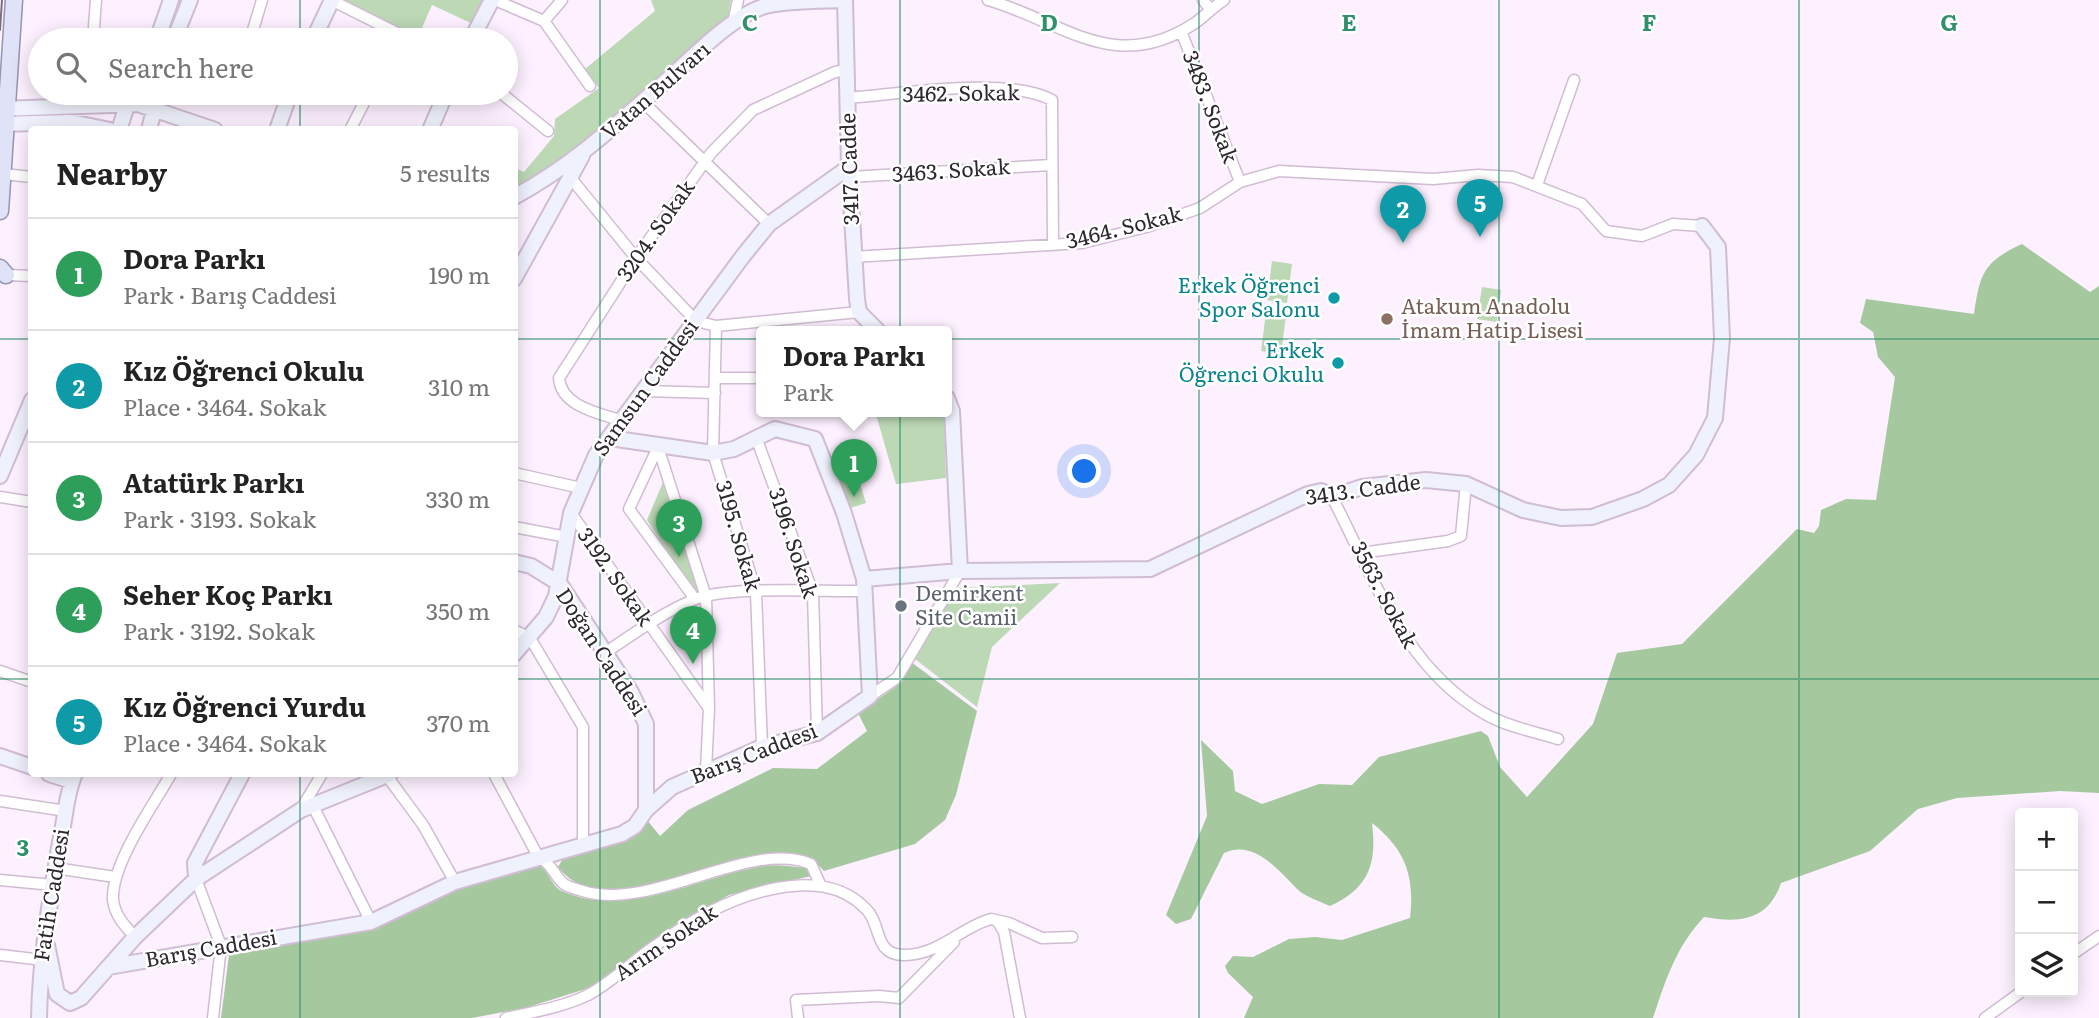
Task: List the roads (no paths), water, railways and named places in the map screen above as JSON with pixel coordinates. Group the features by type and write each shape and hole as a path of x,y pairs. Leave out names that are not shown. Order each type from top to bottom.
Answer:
{"main road":[{"path":"0,211 3,116 14,0"}],"street":[{"path":"94,28 96,0"},
{"path":"161,28 171,0"},
{"path":"179,28 190,0"},
{"path":"254,28 262,0"},
{"path":"318,28 331,0 381,28"},
{"path":"478,28 494,0 544,21 590,86"},
{"path":"544,21 562,0"},
{"path":"732,25 738,0"},
{"name":"Vatan Bulvarı","path":"518,195 583,154 732,25 764,6 795,1 846,0"},
{"name":"3417. Cadde","path":"846,0 853,257 859,312"},
{"path":"988,0 1023,10 1103,46 1140,47 1181,31 1224,0"},
{"path":"1203,0 1210,9"},
{"name":"3483. Sokak","path":"1181,31 1240,182"},
{"name":"3204. Sokak","path":"622,421 572,401 559,388 559,379 636,258 704,163 753,110 835,72 848,70"},
{"path":"1537,185 1574,80"},
{"name":"3462. Sokak","path":"848,98 984,89 1042,95 1052,100 1053,246"},
{"path":"643,102 769,224"},
{"path":"3,116 59,105"},
{"path":"120,126 126,105"},
{"path":"145,105 204,126"},
{"path":"150,126 156,105"},
{"path":"278,126 285,105"},
{"path":"352,126 363,105"},
{"path":"432,126 441,105"},
{"path":"516,105 548,131"},
{"path":"3,116 90,126"},
{"path":"518,272 583,154"},
{"name":"3463. Sokak","path":"850,172 1051,165"},
{"name":"3464. Sokak","path":"853,257 1082,243 1150,226 1200,208 1240,182 1279,171 1433,179 1478,175 1513,177 1582,204 1606,231 1642,236 1673,224 1702,226"},
{"name":"Samsun Caddesi","path":"518,650 546,617 560,584 571,513 596,456 769,224 850,172"},
{"path":"3,174 28,177"},
{"path":"570,177 636,258 696,321 716,326 859,312 873,326"},
{"name":"3413. Cadde","path":"865,585 960,571 1150,569 1308,494 1321,491 1332,497 1350,489 1407,481 1466,484 1523,510 1561,519 1592,517 1643,499 1669,485 1696,455 1715,418 1722,338 1718,247 1702,226"},
{"path":"3,271 28,275"},
{"name":"3195. Sokak","path":"716,326 713,453 756,592 762,747"},
{"path":"715,378 756,378"},
{"path":"644,391 715,393"},
{"path":"870,696 897,678 960,571 952,411"},
{"path":"610,439 713,453 757,440 775,429 815,439 844,513 865,585 870,696"},
{"path":"0,476 25,431"},
{"name":"3196. Sokak","path":"757,440 813,593 817,733"},
{"path":"658,447 706,597 709,708 706,770"},
{"path":"658,447 629,509 695,599"},
{"path":"518,473 581,488"},
{"path":"1361,553 1448,541 1461,536 1466,484"},
{"path":"0,497 28,501"},
{"name":"3563. Sokak","path":"1332,497 1415,655 1454,694 1489,716 1558,739"},
{"name":"3192. Sokak","path":"571,513 709,708"},
{"path":"518,528 567,537"},
{"name":"Doğan Caddesi","path":"518,563 531,566 560,584 631,692 646,724 646,810"},
{"path":"605,653 649,624 695,599 756,592 813,593 865,585"},
{"path":"518,631 530,638 583,727 583,845"},
{"path":"0,671 28,678"},
{"name":"Barış Caddesi","path":"108,968 221,946 371,922 455,882 622,834 635,827 646,810 672,787 762,747 817,733 870,696"},
{"path":"0,756 28,766"},
{"name":"Fatih Caddesi","path":"39,1018 43,960 55,868 73,777"},
{"path":"135,937 117,915 113,902 115,877 169,777"},
{"path":"213,1018 221,946 196,879 195,863 240,777"},
{"path":"307,807 321,777"},
{"path":"47,945 57,994 70,1003 81,998 135,937 196,879 307,807 383,777"},
{"path":"389,777 423,825 455,882"},
{"path":"496,777 539,858 552,867 564,884 591,893 637,891 690,881 763,859 799,859 811,864 820,884"},
{"path":"0,801 66,811"},
{"path":"307,807 371,922"},
{"path":"552,867 561,851"},
{"path":"55,868 115,877"},
{"path":"0,880 53,885"},
{"name":"Arım Sokak","path":"506,1018 589,994 650,950 729,902 779,888 820,884 845,892 866,908 880,940 886,950 893,954 922,952 958,938"},
{"path":"798,1018 796,1000 879,996 900,998 958,938 984,921 991,919 1009,923 1042,938 1072,937"},
{"path":"998,922 1004,932 1020,1018"},
{"path":"2078,951 2099,936"},
{"path":"0,955 43,960"},
{"path":"1985,1018 2015,996"}],"tram line":[{"path":"0,30 2,0"}],"place":[{"name":"Kız Öğrenci Yurdu","path":"1480,237"},
{"name":"Kız Öğrenci Okulu","path":"1403,243"},
{"name":"Erkek Öğrenci Spor Salonu","path":"1334,298"},
{"name":"Atakum Anadolu İmam Hatip Lisesi","path":"1387,319"},
{"name":"Erkek Öğrenci Okulu","path":"1338,363"},
{"name":"Dora Parkı","path":"854,497"},
{"name":"Atatürk Parkı","path":"679,557"},
{"name":"Demirkent Site Camii","path":"901,606"},
{"name":"Seher Koç Parkı","path":"693,664"}]}
